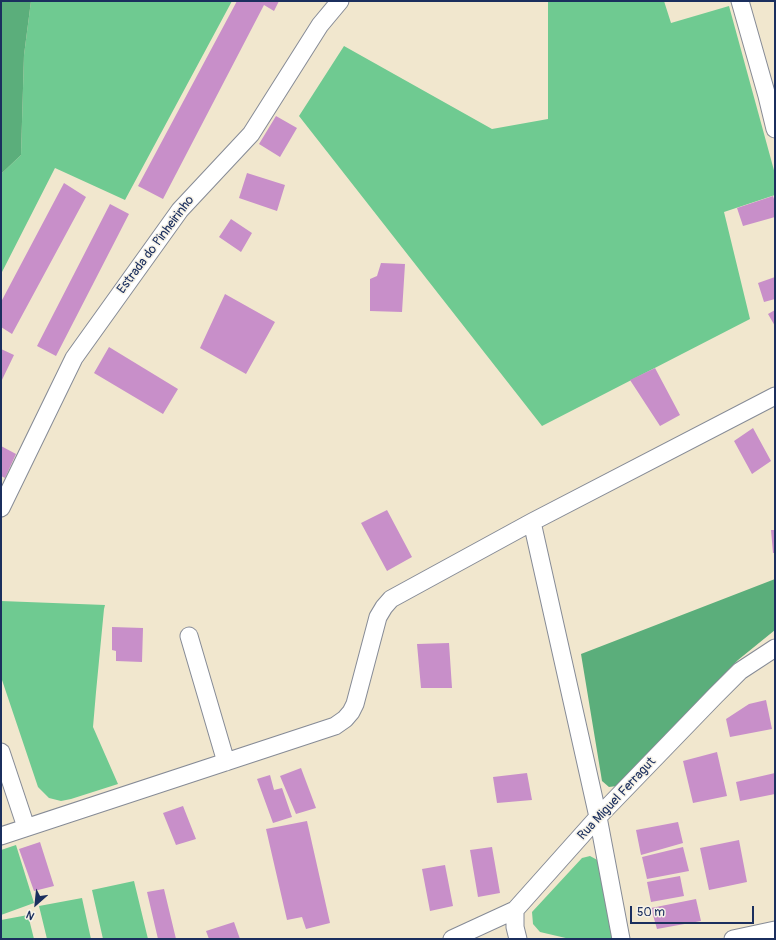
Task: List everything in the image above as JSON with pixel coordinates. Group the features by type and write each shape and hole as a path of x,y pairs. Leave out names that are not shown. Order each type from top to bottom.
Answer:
{"street":[{"name":"Estrada do Pinheirinho","path":"1,508 74,358 180,210 251,134 320,26 340,1"},
{"path":"740,1 775,129"},
{"path":"1,836 334,726 345,719 355,704 378,617 390,599 532,522 775,396"},
{"path":"532,522 598,817 621,939"},
{"path":"189,636 226,762"},
{"name":"Rua Miguel Ferragut","path":"452,939 515,910 598,817 715,696 740,671 775,648"},
{"path":"1,752 26,827"},
{"path":"515,910 515,927 518,939"},
{"path":"733,939 775,930"}],"green space":[{"path":"1,1 31,1 24,55 21,155 1,174"},
{"path":"31,1 232,1 125,200 55,168 1,274 1,174 21,155 24,55"},
{"path":"548,1 664,1 671,23 729,6 775,174 775,195 724,212 750,319 542,426 299,116 344,46 492,129 548,119"},
{"path":"775,579 775,630 738,660 617,786 609,787 602,781 581,654"},
{"path":"1,601 105,605 93,727 118,784 61,801 49,798 38,787 1,677"},
{"path":"16,845 34,903 1,915 1,850"},
{"path":"590,856 601,862 614,939 570,939 540,932 533,924 532,912 582,858"},
{"path":"134,881 148,939 103,939 92,890"},
{"path":"82,898 91,939 47,939 39,906"},
{"path":"28,915 34,939 1,939 1,920"}],"building":[{"path":"237,1 279,1 274,11 264,5 163,199 138,186"},
{"path":"276,116 297,128 280,157 259,144"},
{"path":"247,173 285,185 277,211 239,198"},
{"path":"64,183 86,197 12,334 1,327 1,302"},
{"path":"773,196 775,202 775,217 743,226 737,208"},
{"path":"110,204 129,214 56,356 37,346"},
{"path":"231,219 252,233 241,252 219,237"},
{"path":"381,263 405,264 402,312 370,311 370,279 377,276"},
{"path":"775,277 775,299 764,302 758,283"},
{"path":"225,294 275,322 246,374 200,348"},
{"path":"775,310 775,326 768,314"},
{"path":"109,347 178,389 163,414 94,373"},
{"path":"1,349 14,355 1,382"},
{"path":"655,368 680,415 660,426 630,380"},
{"path":"753,428 771,461 752,474 734,441"},
{"path":"1,446 16,454 5,478 1,476"},
{"path":"387,510 412,557 387,571 361,523"},
{"path":"771,530 775,530 775,553 773,553"},
{"path":"112,627 143,628 142,662 116,661 116,651 112,650"},
{"path":"449,643 452,688 421,688 417,644"},
{"path":"766,700 772,729 730,737 726,719 749,704"},
{"path":"717,752 727,796 693,803 683,761"},
{"path":"301,768 316,808 296,814 280,776"},
{"path":"527,773 532,800 497,803 493,777"},
{"path":"775,773 775,794 740,801 736,782"},
{"path":"270,775 274,790 282,788 292,817 273,823 257,779"},
{"path":"183,806 196,839 176,845 163,813"},
{"path":"307,821 330,923 306,929 302,917 287,920 266,829"},
{"path":"678,822 683,843 641,855 636,830"},
{"path":"739,840 747,882 709,890 700,848"},
{"path":"40,842 54,886 34,891 19,849"},
{"path":"492,847 500,893 478,897 470,850"},
{"path":"683,847 689,871 647,879 642,857"},
{"path":"445,865 453,906 430,911 422,869"},
{"path":"680,876 684,896 651,902 647,882"},
{"path":"164,889 176,939 158,939 147,892"},
{"path":"696,899 701,921 657,929 651,908"},
{"path":"234,922 240,939 209,939 206,931"}]}
